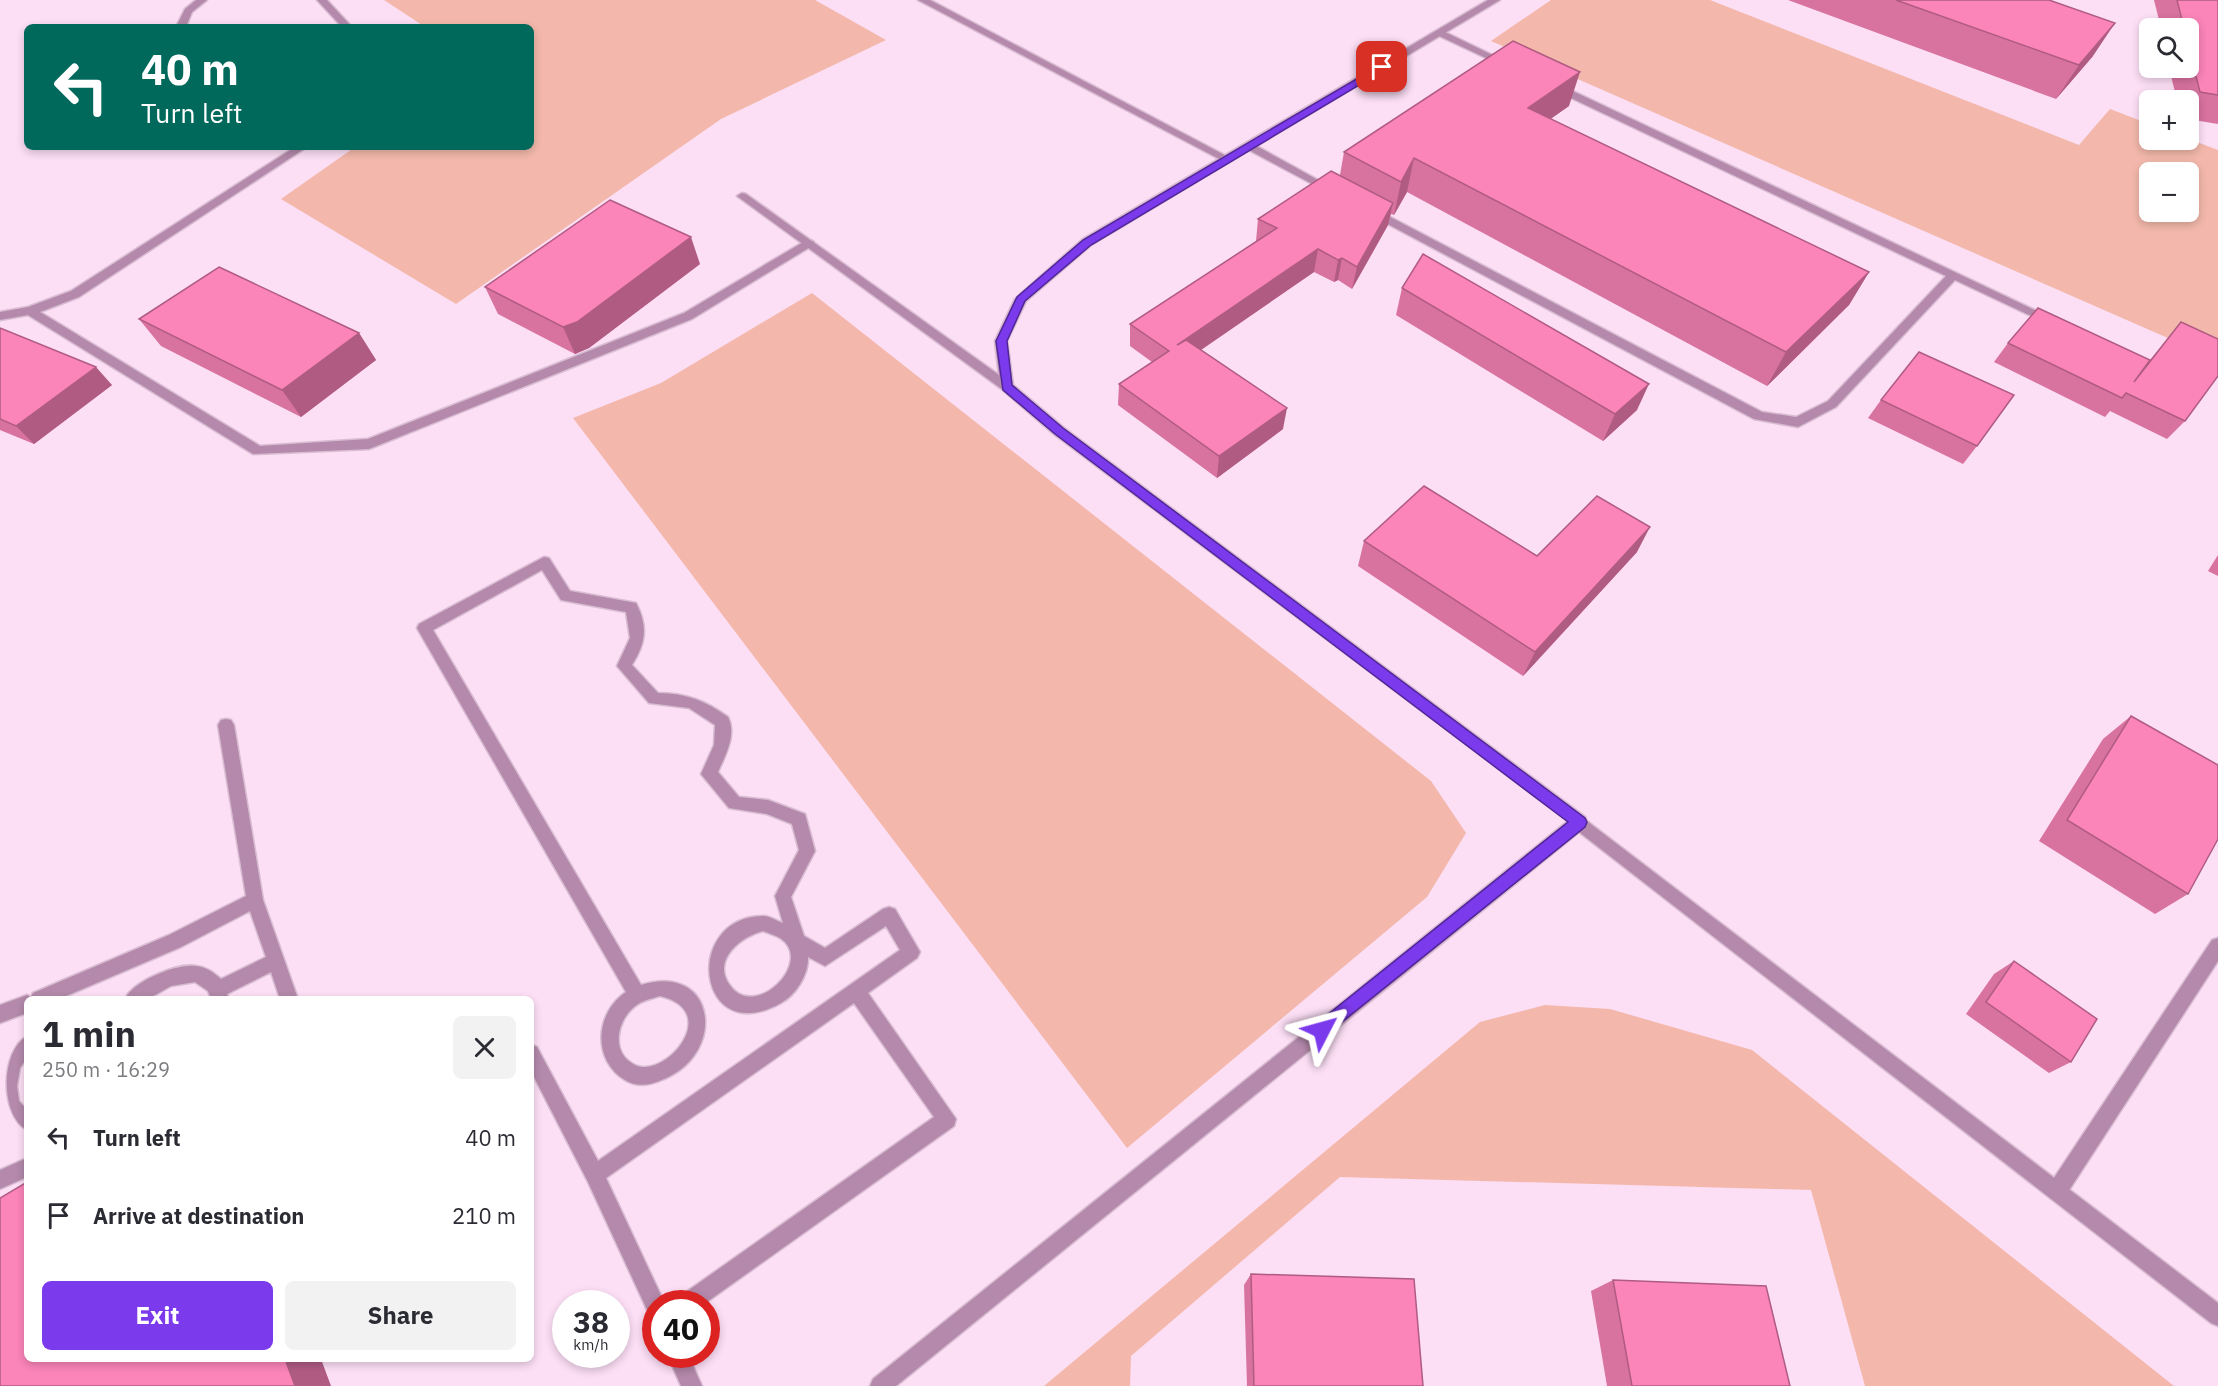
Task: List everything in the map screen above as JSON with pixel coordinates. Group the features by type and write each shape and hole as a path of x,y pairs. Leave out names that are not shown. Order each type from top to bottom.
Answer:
{"street":[{"path":"182,24 188,11 202,0"},
{"path":"322,0 344,24"},
{"path":"923,0 1227,159"},
{"path":"1007,387 1001,341 1021,299 1087,242 1495,0"},
{"path":"1440,33 1515,68"},
{"path":"1547,83 2033,312"},
{"path":"1249,146 1342,196"},
{"path":"0,316 30,311 75,294 298,150"},
{"path":"742,196 1007,387 1069,438 1579,822 2218,1316"},
{"path":"1363,207 1759,417 1798,422 1832,404 1953,274"},
{"path":"30,311 258,451 369,444 688,316 808,244"},
{"path":"595,1175 911,952 889,915 825,958 797,941 783,927 763,923 741,930 723,945 714,965 718,986 732,1000 753,1005 776,999 793,982 801,961 797,941 783,896 807,851 799,819 768,807 735,802 709,774 722,745 723,722 700,704 677,699 654,699 624,666 636,648 639,628 631,607 567,596 544,562 424,628 637,995"},
{"path":"226,726 255,900 288,996"},
{"path":"880,1386 1579,822"},
{"path":"46,996 175,940 255,900"},
{"path":"2057,1191 2218,946"},
{"path":"137,996 163,979 181,974 198,974 210,980 219,994 276,961"},
{"path":"660,988 681,993 696,1008 698,1029 689,1051 671,1068 647,1076 625,1071 610,1055 608,1033 618,1012 637,995 660,988"},
{"path":"706,1290 947,1119 856,991"},
{"path":"0,1014 24,1005"},
{"path":"24,1048 9,1065 0,1096 5,1108 14,1117 24,1120"},
{"path":"534,1059 595,1175 648,1290"},
{"path":"0,1180 24,1168"},
{"path":"684,1368 692,1386"}],"shaded area":[{"path":"384,0 815,0 886,40 721,119 456,304 281,199 351,150 534,150 534,24 420,24"},
{"path":"1551,0 1710,0 2079,145 2110,109 2139,120 2139,150 2199,150 2199,143 2218,150 2218,360 1491,41"},
{"path":"812,293 1431,781 1466,833 1427,897 1127,1148 573,418 661,383"},
{"path":"1545,1005 1610,1009 1752,1050 2174,1386 1865,1386 1811,1190 1340,1177 1131,1356 1130,1386 1044,1386 1480,1022"}],"building":[{"path":"1896,0 2049,0 2115,23 2079,65"},
{"path":"2177,0 2218,0 2218,95 2200,92 2196,78 2199,78 2199,18 2182,18"},
{"path":"1513,41 1580,72 1528,108 1869,272 1786,352 1414,158 1401,182 1344,152"},
{"path":"1331,171 1393,203 1357,267 1342,258 1338,260 1318,249 1177,345 1186,340 1287,408 1219,456 1119,384 1169,351 1130,324 1277,228 1258,219"},
{"path":"610,200 691,237 577,322 563,327 485,287"},
{"path":"1423,254 1649,384 1615,414 1402,288"},
{"path":"219,267 359,333 282,390 139,319"},
{"path":"2038,308 2150,360 2134,382 2181,322 2218,339 2218,376 2185,421 2126,393 2122,398 2008,343"},
{"path":"0,328 96,367 16,426 0,419"},
{"path":"1919,352 2014,395 1977,446 1881,400"},
{"path":"1424,486 1537,556 1597,496 1650,527 1535,652 1364,541"},
{"path":"2131,716 2218,765 2218,839 2188,894 2067,820"},
{"path":"2014,961 2097,1019 2071,1062 1986,1002"},
{"path":"24,1184 24,1362 286,1362 295,1386 0,1386 0,1198"},
{"path":"1251,1274 1414,1279 1423,1386 1254,1386"},
{"path":"1613,1280 1766,1286 1790,1386 1632,1386"}],"route":[{"path":"1322,1030 1579,822 1059,431 1007,387 1001,341 1021,299 1087,242 1382,67"}]}
